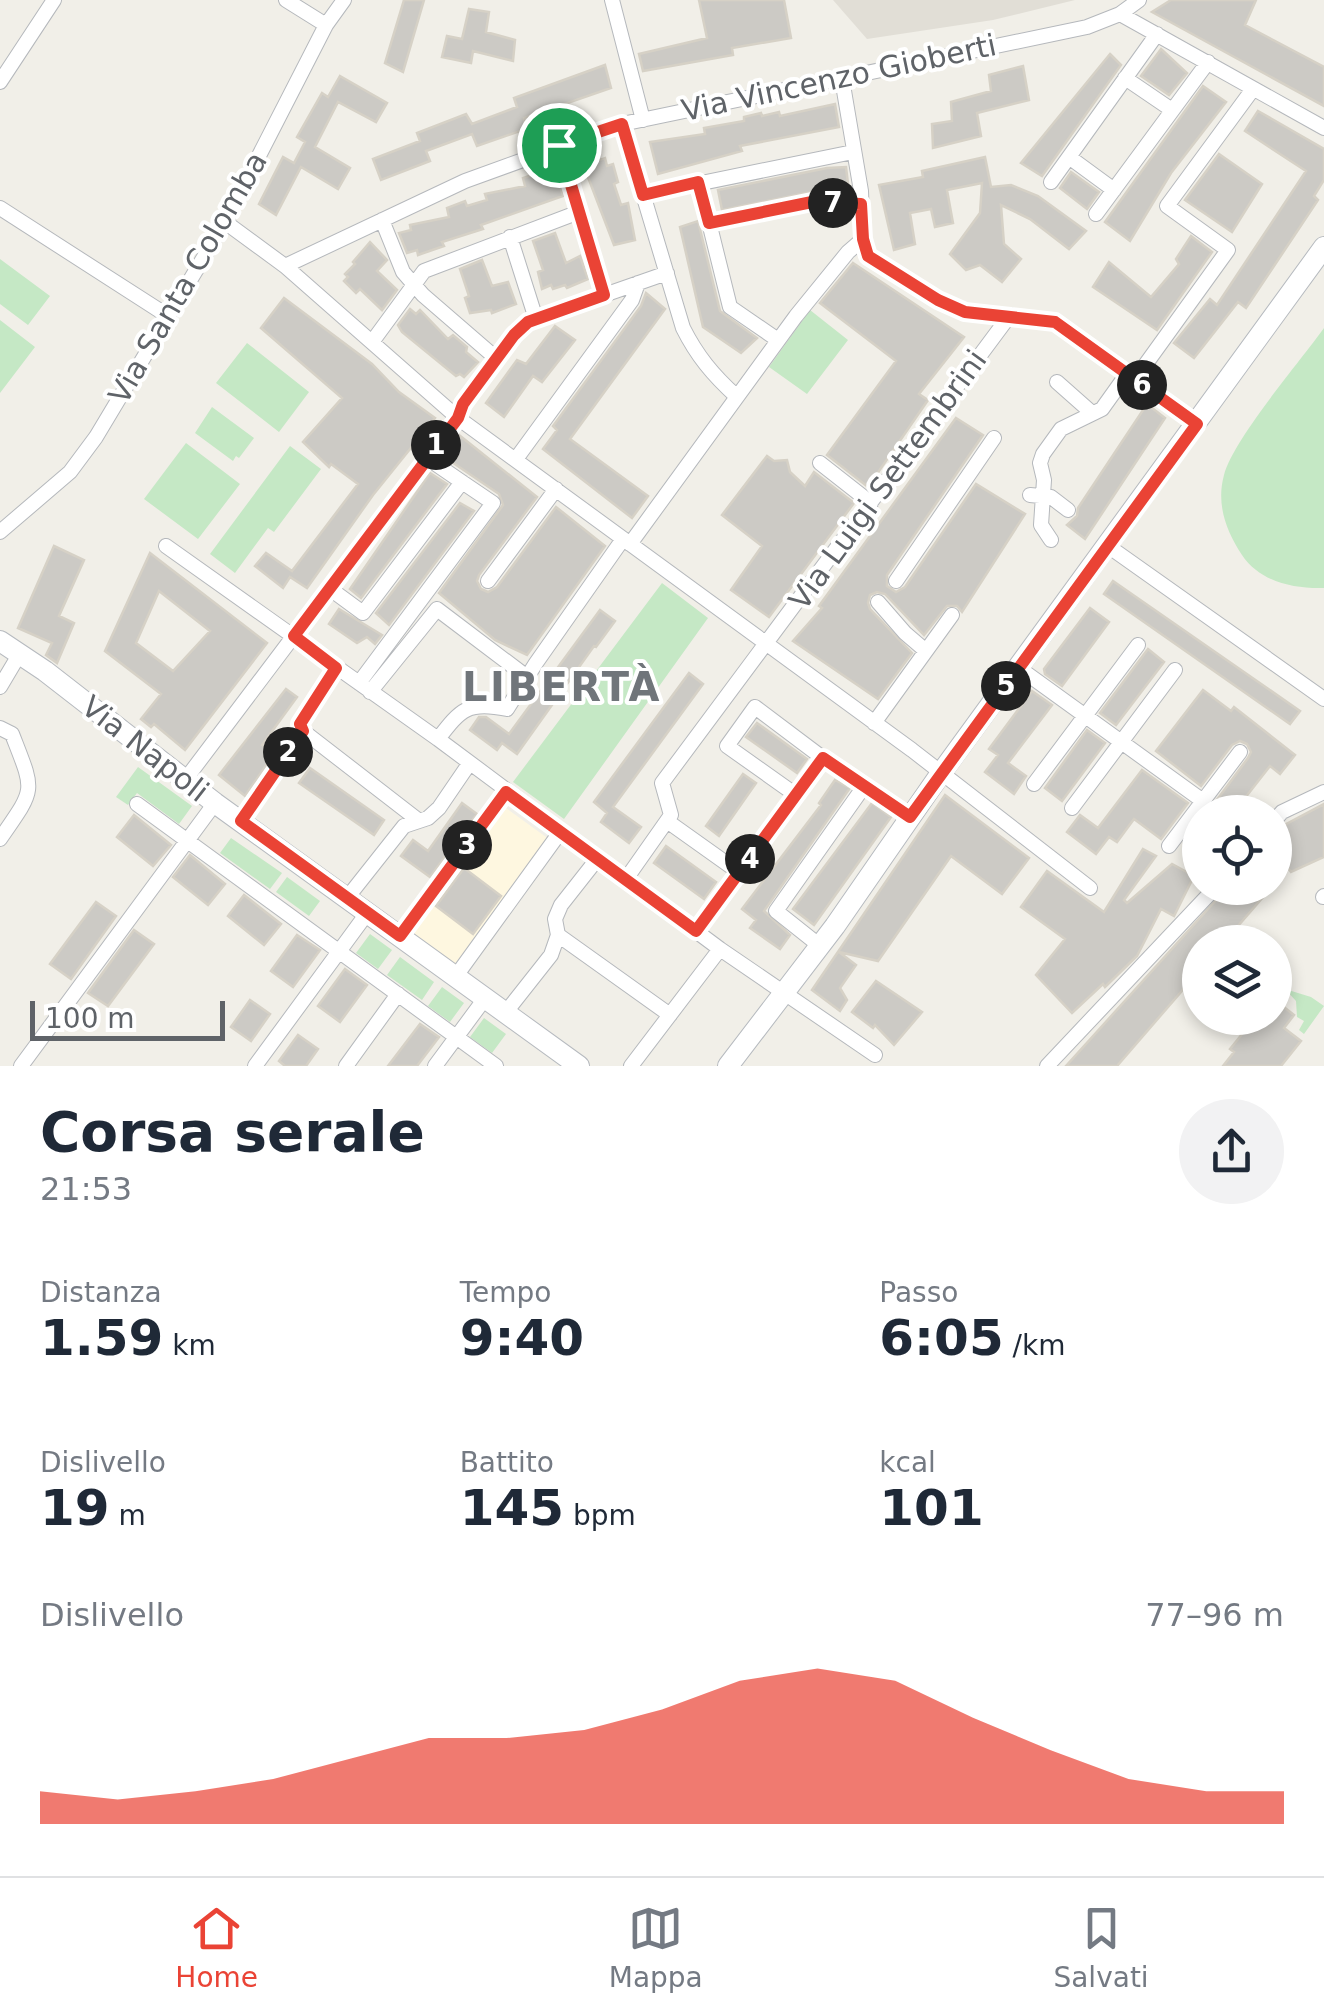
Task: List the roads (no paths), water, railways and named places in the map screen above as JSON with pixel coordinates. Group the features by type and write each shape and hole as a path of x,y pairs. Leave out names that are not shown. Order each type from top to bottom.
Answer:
{"main road":[{"path":"728,1066 820,946 941,772 1324,247"},
{"name":"Via Napoli","path":"6,644 215,804 579,1066"}],"street":[{"path":"0,82 54,0"},
{"path":"286,0 326,25"},
{"name":"Via Santa Colomba","path":"0,532 70,472 96,438 225,222 326,25 344,0"},
{"path":"612,0 642,120"},
{"name":"Via Vincenzo Gioberti","path":"285,266 465,181 622,124 1088,27 1120,14 1140,0"},
{"path":"1120,14 1324,128"},
{"path":"1051,182 1157,34"},
{"path":"1096,214 1208,62"},
{"path":"1126,78 1172,110"},
{"path":"842,79 868,256 938,300 965,312 1055,322 1197,424"},
{"path":"1051,540 1041,526 1037,496 1044,480 1040,462 1043,454 1061,428 1102,409 1228,250 1167,206 1254,89"},
{"path":"622,124 683,328 712,375 736,396"},
{"path":"559,145 604,295"},
{"path":"643,195 853,152"},
{"path":"1069,157 1114,190"},
{"path":"698,182 730,307 778,340"},
{"path":"709,223 812,202 861,204"},
{"path":"0,208 168,316"},
{"path":"372,342 424,271 579,212"},
{"path":"382,220 403,272 497,358"},
{"path":"225,222 285,266 458,418 941,772 1090,888"},
{"path":"510,237 536,319"},
{"path":"438,739 459,711 484,704 507,709 536,663 778,340 848,252 863,239"},
{"path":"185,780 458,418 463,404 514,335 536,319 667,273"},
{"path":"516,459 632,300 638,283"},
{"name":"Via Luigi Settembrini","path":"668,821 671,815 662,783 1010,315"},
{"path":"1057,382 1092,413"},
{"path":"896,581 994,438"},
{"path":"365,688 493,503 427,458"},
{"path":"820,463 871,504"},
{"path":"329,588 363,613 462,482"},
{"path":"488,580 556,489"},
{"path":"1037,496 1052,498 1068,510"},
{"path":"166,546 438,739 720,949 876,1055"},
{"path":"1108,546 1324,699"},
{"path":"878,602 904,633 926,651"},
{"path":"365,688 438,609 527,677"},
{"path":"874,723 952,615"},
{"path":"0,687 6,644"},
{"path":"1034,784 1138,645"},
{"path":"336,668 307,708 300,724 303,731 418,820"},
{"path":"1019,668 1194,795"},
{"path":"1072,808 1175,670"},
{"path":"796,794 726,746 755,708 910,817"},
{"path":"0,728 12,734 29,778 28,797 0,839"},
{"path":"241,821 303,731"},
{"path":"1208,795 1240,752"},
{"path":"696,931 823,758"},
{"path":"347,898 404,826 428,818 439,808 469,764"},
{"path":"820,946 776,911 866,785"},
{"path":"400,936 506,792"},
{"path":"1292,807 1324,792"},
{"name":"Via Napoli","path":"137,804 496,1066"},
{"path":"21,1066 215,804"},
{"path":"626,879 668,821 740,873"},
{"path":"1169,846 1182,829"},
{"path":"456,976 560,831"},
{"path":"506,1012 552,955 561,905 598,858"},
{"path":"1047,1066 1200,905"},
{"path":"255,1066 368,912"},
{"path":"558,935 670,1015"},
{"path":"632,1066 720,949"},
{"path":"346,1066 398,994"},
{"path":"435,1066 486,997"}],"district":[{"name":"LIBERTÀ","path":"562,687"}]}
